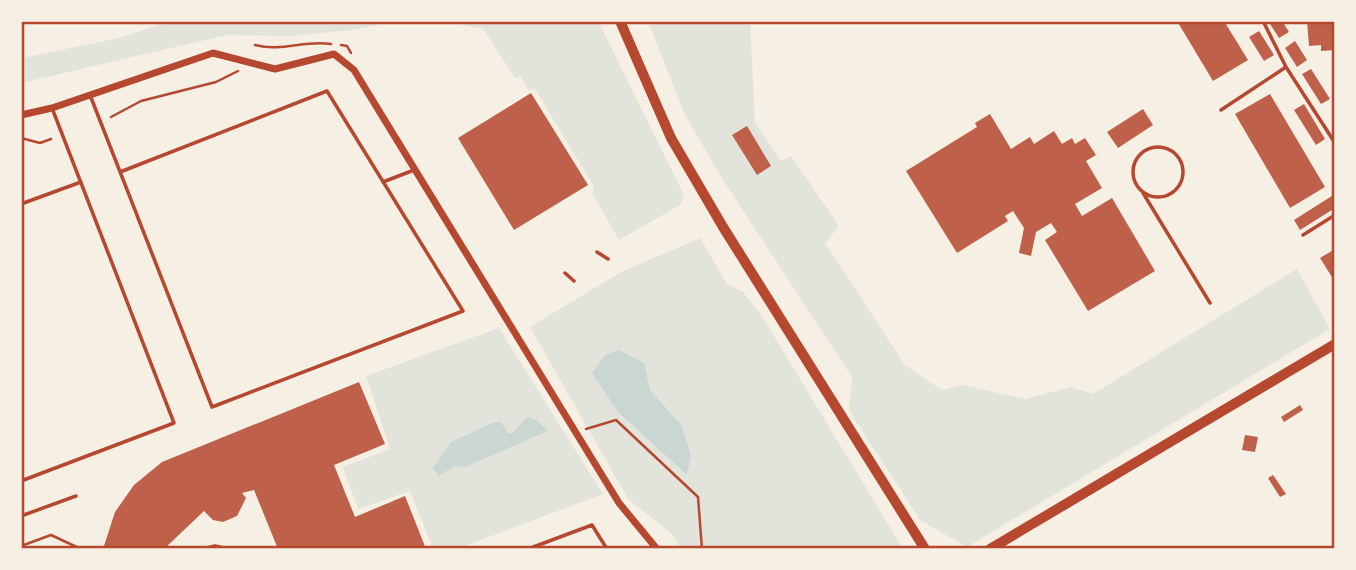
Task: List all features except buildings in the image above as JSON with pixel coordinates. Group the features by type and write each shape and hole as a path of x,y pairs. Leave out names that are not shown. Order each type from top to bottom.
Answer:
{"street":[{"path":"620,21 682,158 925,549"},
{"path":"21,115 52,108 213,53 275,69 334,54 354,70 619,503 657,549"},
{"path":"990,549 1335,344"}],"lane":[{"path":"1263,21 1286,67 1335,143"},
{"path":"1221,110 1286,67"},
{"path":"90,95 120,172 212,407 463,311 327,91 120,172"},
{"path":"21,481 174,423 52,108"},
{"path":"1142,192 1159,198 1177,189 1183,178 1183,165 1173,152 1159,147 1139,156 1133,173 1142,192 1210,303"},
{"path":"383,182 416,170"},
{"path":"21,204 81,182"},
{"path":"1303,235 1335,215"},
{"path":"597,252 608,259"},
{"path":"565,273 574,281"},
{"path":"21,516 76,496"},
{"path":"528,549 592,525 607,549"},
{"path":"202,549 215,546 229,549"}],"path":[{"path":"255,45 271,49 315,41 347,46 354,57"},
{"path":"111,117 141,101 177,89 216,82 238,71"},
{"path":"21,138 40,143 51,139"},
{"path":"579,418 587,430 616,420 698,497 702,549"},
{"path":"21,546 51,535 81,549"}],"shaded area":[{"path":"172,21 395,21 352,30 291,36 227,35 21,83 21,58 119,38"},
{"path":"598,21 684,195 680,205 619,240 592,193 594,187 535,89 528,90 521,76 515,78 483,29 456,23"},
{"path":"648,21 750,21 755,122 781,161 791,156 839,226 825,243 905,365 942,390 963,385 1025,399 1071,387 1093,394 1297,269 1330,329 967,547 921,521 849,411 852,377 723,180 684,113"},
{"path":"700,238 727,284 743,292 762,316 903,549 681,549 672,534 628,499 530,327 621,272"},
{"path":"499,328 603,494 457,549 433,549 410,491 358,509 343,467 390,449 366,376"},
{"path":"619,350 644,363 650,390 682,426 691,456 687,475 618,412 592,373 605,355"},
{"path":"527,417 536,420 548,431 465,467 454,466 439,476 433,468 451,442 495,422 501,422 508,433 513,433"}]}
